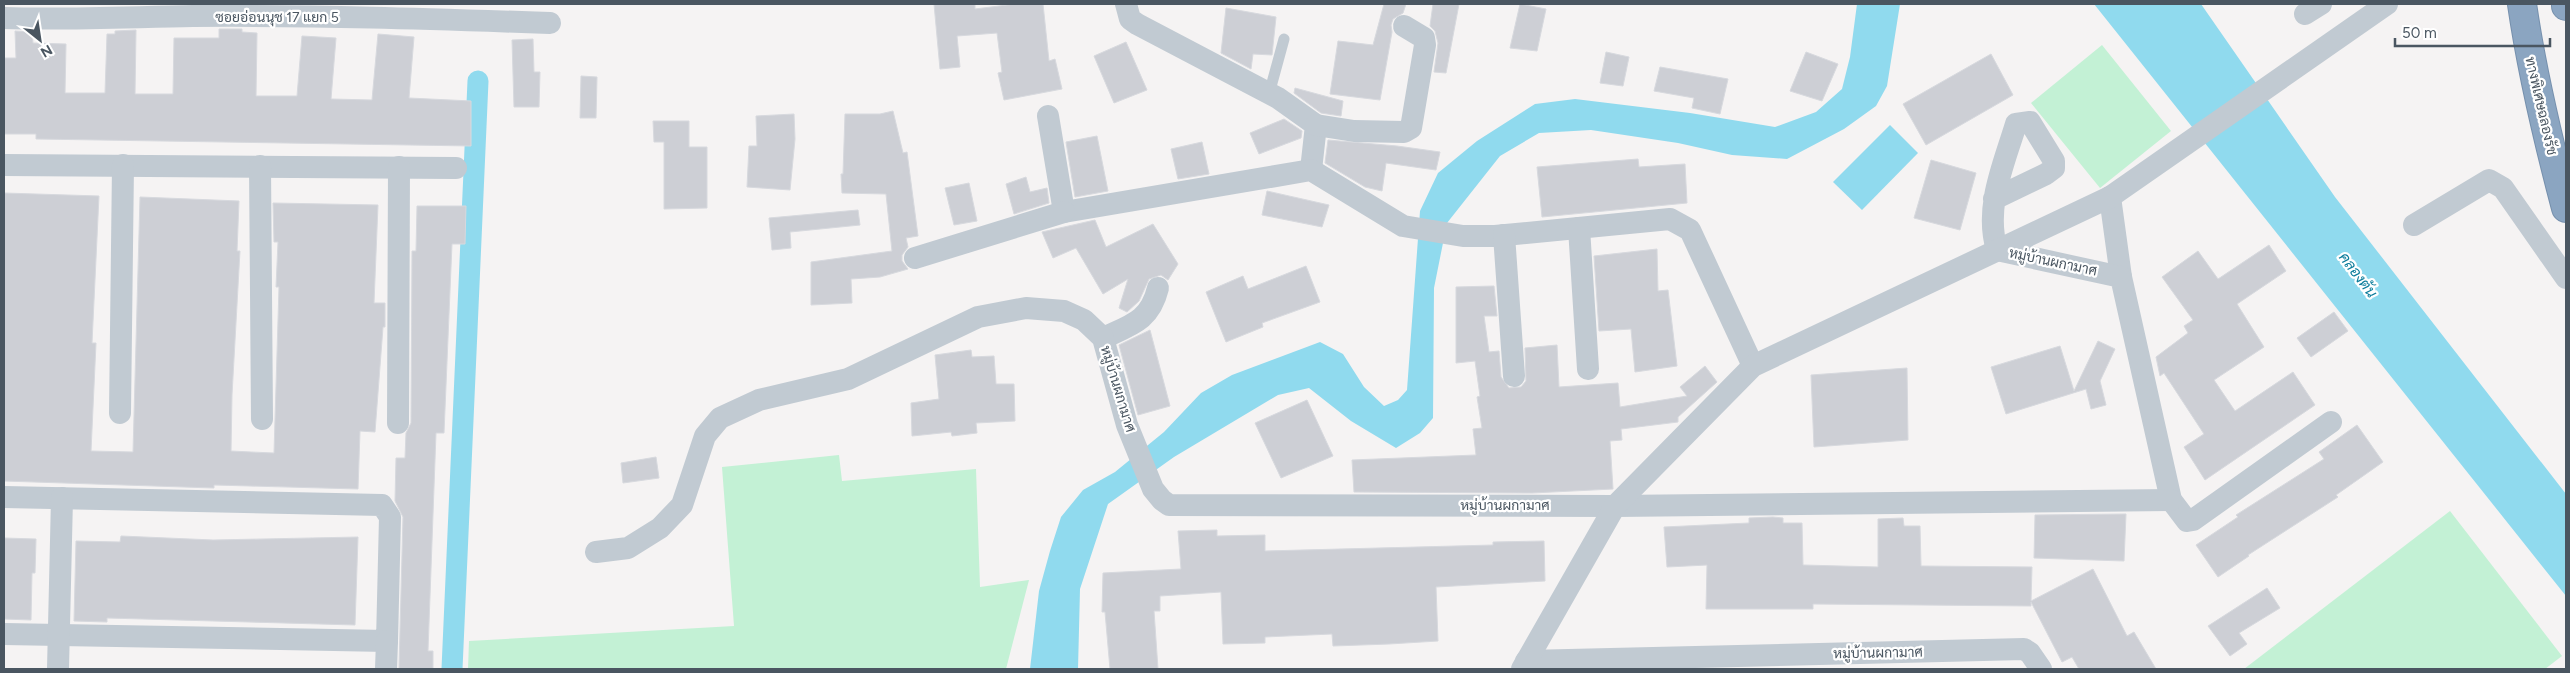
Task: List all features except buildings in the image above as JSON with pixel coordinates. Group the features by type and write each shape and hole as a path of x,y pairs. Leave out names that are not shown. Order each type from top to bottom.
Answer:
{"highway":[{"name":"ทางพิเศษฉลองรัช","path":"2522,4 2531,60 2549,143 2566,208"}],"street":[{"path":"1126,4 1130,19 1137,24 1269,94 1316,125 1354,131 1404,132 1411,128 1425,45 1424,38 1404,26"},
{"path":"1994,199 1992,232 1997,250 2110,197 2298,64 2387,4"},
{"name":"ซอยอ่อนนุช 17 แยก 5","path":"4,18 74,12 322,10 420,11 550,23"},
{"path":"1048,116 1064,212"},
{"path":"1311,170 1316,125"},
{"path":"4,165 456,168"},
{"path":"120,413 123,165"},
{"path":"260,166 262,419"},
{"path":"398,423 399,167"},
{"path":"915,258 1064,212 1087,210 1311,170 1403,226 1463,236 1504,235 1670,219 1687,227 1753,366"},
{"path":"2414,225 2489,180 2503,188 2566,278"},
{"path":"2110,197 2121,277 2171,500 2183,518 2187,521 2193,520 2331,422"},
{"path":"1579,228 1588,369"},
{"path":"1504,235 1514,376"},
{"name":"หมู่บ้านผกามาศ","path":"1524,665 1615,506 1753,366 1997,250 2121,277"},
{"path":"1103,338 1144,317 1154,305 1158,288"},
{"name":"หมู่บ้านผกามาศ","path":"596,552 628,548 660,528 682,505 705,436 720,418 759,400 848,379 978,317 1026,308 1064,311 1084,320 1103,338 1127,425 1153,490 1169,505 1615,506 2171,500"},
{"path":"4,497 382,505 390,517 386,669"},
{"path":"58,669 62,498"},
{"path":"4,634 387,641"},
{"name":"หมู่บ้านผกามาศ","path":"1524,665 2024,649 2030,653 2041,669"}],"lane":[{"path":"1269,94 1284,39"}],"green space":[{"path":"2102,45 2171,131 2100,188 2031,103"},
{"path":"839,455 842,481 976,469 980,587 1029,580 1006,669 468,669 469,641 734,626 722,467"},
{"path":"2450,511 2562,656 2545,669 2244,669"}],"water":[{"path":"1857,4 1900,4 1887,86 1876,106 1844,129 1787,159 1732,155 1678,143 1591,130 1539,133 1500,156 1447,223 1434,288 1433,418 1420,433 1396,448 1351,421 1309,388 1278,395 1174,457 1108,504 1080,589 1078,669 1030,669 1039,591 1061,517 1083,490 1115,472 1164,432 1201,393 1232,375 1320,342 1343,354 1364,387 1384,406 1398,400 1407,390 1420,211 1438,173 1477,141 1535,104 1575,99 1690,113 1775,127 1816,112 1842,89 1850,57"},
{"name":"คลองตัน","path":"2094,4 2201,4 2335,197 2566,494 2566,596"},
{"path":"1890,125 1918,153 1862,210 1833,182"}],"waterway":[{"path":"452,669 478,81"}]}
